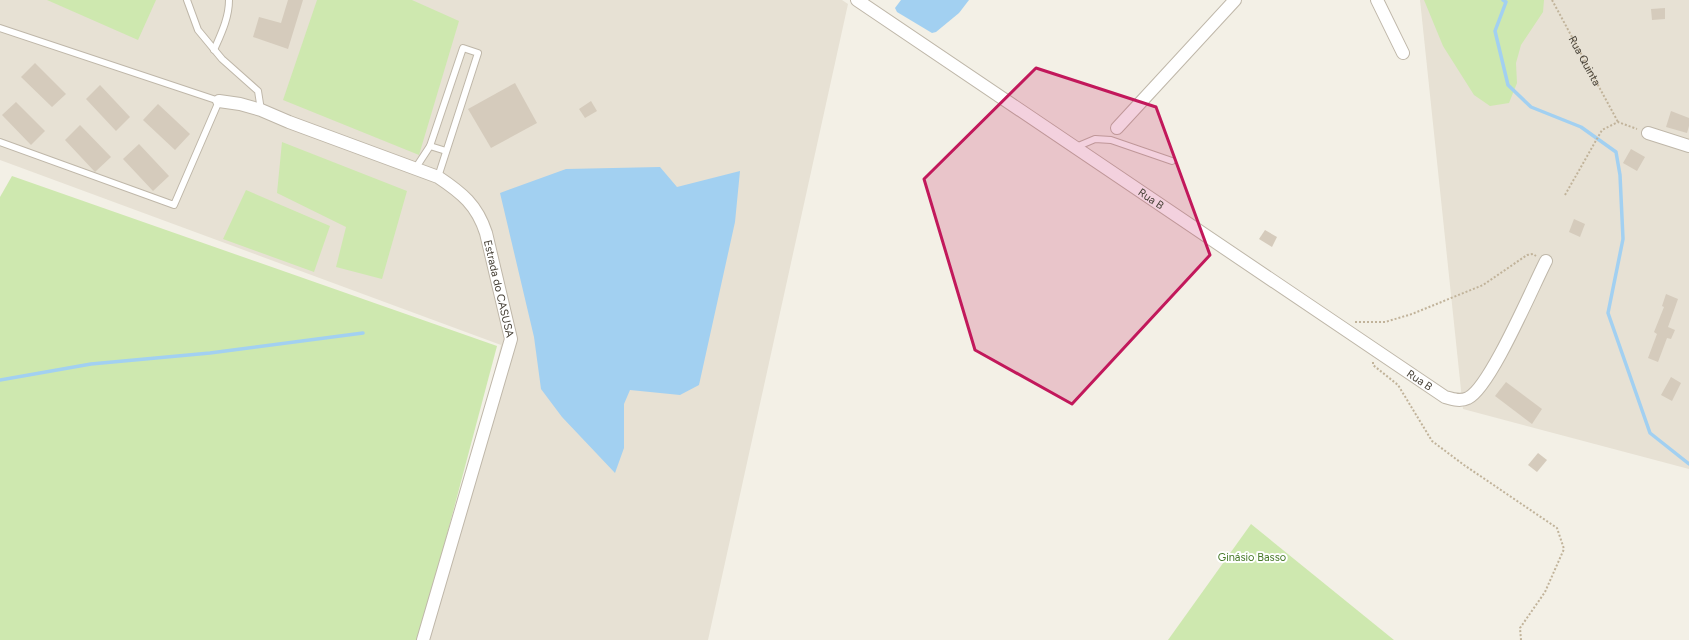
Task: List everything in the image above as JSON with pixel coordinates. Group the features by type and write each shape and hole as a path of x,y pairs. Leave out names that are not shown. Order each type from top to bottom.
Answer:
{"street":[{"name":"Rua B","path":"857,0 1444,397 1459,400 1468,398 1475,394 1508,340 1546,261"},
{"path":"1117,128 1235,0"},
{"path":"1377,0 1403,52"},
{"name":"Estrada do CASUSA","path":"219,101 240,104 260,110 438,178 456,190 481,217 486,232 511,340 423,640"},
{"path":"1648,133 1689,146"}],"lane":[{"path":"187,0 198,30 222,59 258,90 260,110"},
{"path":"214,50 223,32 229,8 229,0"},
{"path":"0,28 219,101 174,206 0,142"},
{"path":"415,169 430,146 463,48 478,53 438,178"},
{"path":"1076,147 1095,139 1111,140 1172,161"},
{"path":"430,146 446,151"}],"path":[{"name":"Rua Quinta","path":"1552,0 1618,122"},
{"path":"1565,195 1602,130 1618,122 1648,133"},
{"path":"1337,324 1352,322 1385,322 1412,314 1483,285 1527,255 1533,254 1546,261"},
{"path":"1372,347 1373,365 1398,385 1432,441 1471,470 1557,528 1564,549 1545,592 1520,628 1521,640"}],"highlighted area":[{"path":"1036,68 1156,107 1210,255 1072,404 975,350 924,179"}],"shaded area":[{"path":"0,0 842,0 848,4 708,640 429,640 501,345 0,160"},
{"path":"1420,0 1689,0 1689,469 1463,409"}],"green space":[{"path":"47,0 156,0 138,40"},
{"path":"317,0 412,0 459,21 419,155 283,100"},
{"path":"1424,0 1544,0 1543,12 1521,45 1516,63 1517,83 1509,103 1490,106 1474,95 1443,46"},
{"path":"282,142 407,191 382,279 336,267 346,227 277,193"},
{"path":"12,176 497,346 419,640 0,640 0,197"},
{"path":"246,190 330,226 314,272 223,239"},
{"name":"Ginásio Basso","path":"1251,524 1394,640 1168,640"}],"water":[{"path":"901,0 969,0 959,13 936,32 932,33 897,12 895,8"},
{"path":"660,167 677,187 740,171 735,222 699,385 680,395 630,390 624,404 624,448 615,473 562,417 541,389 534,337 500,193 566,169"}],"building":[{"path":"288,0 303,0 288,49 253,37 259,17 281,23"},
{"path":"1665,8 1665,19 1652,20 1651,9"},
{"path":"35,63 66,94 52,107 21,77"},
{"path":"515,83 537,123 491,148 468,109"},
{"path":"100,85 130,117 116,131 86,99"},
{"path":"591,101 597,111 585,118 579,109"},
{"path":"16,102 45,131 31,145 2,115"},
{"path":"158,104 190,134 175,150 143,120"},
{"path":"1671,111 1689,118 1687,133 1666,127"},
{"path":"80,125 111,157 95,172 65,140"},
{"path":"139,144 169,176 153,191 123,159"},
{"path":"1631,149 1645,157 1637,171 1623,163"},
{"path":"1574,219 1585,224 1580,237 1569,232"},
{"path":"1265,230 1277,237 1272,247 1259,239"},
{"path":"1666,294 1678,299 1668,327 1675,330 1671,339 1667,338 1658,362 1648,358 1657,334 1654,332 1664,307 1662,306"},
{"path":"1671,377 1681,383 1672,401 1661,395"},
{"path":"1506,382 1542,409 1532,424 1495,396"},
{"path":"1538,453 1547,460 1537,472 1528,465"}],"waterway":[{"path":"1503,0 1506,2 1495,31 1508,85 1531,107 1581,127 1616,152 1620,175 1623,239 1608,313 1650,433 1689,464"},
{"path":"0,380 91,364 210,353 363,333"}]}
